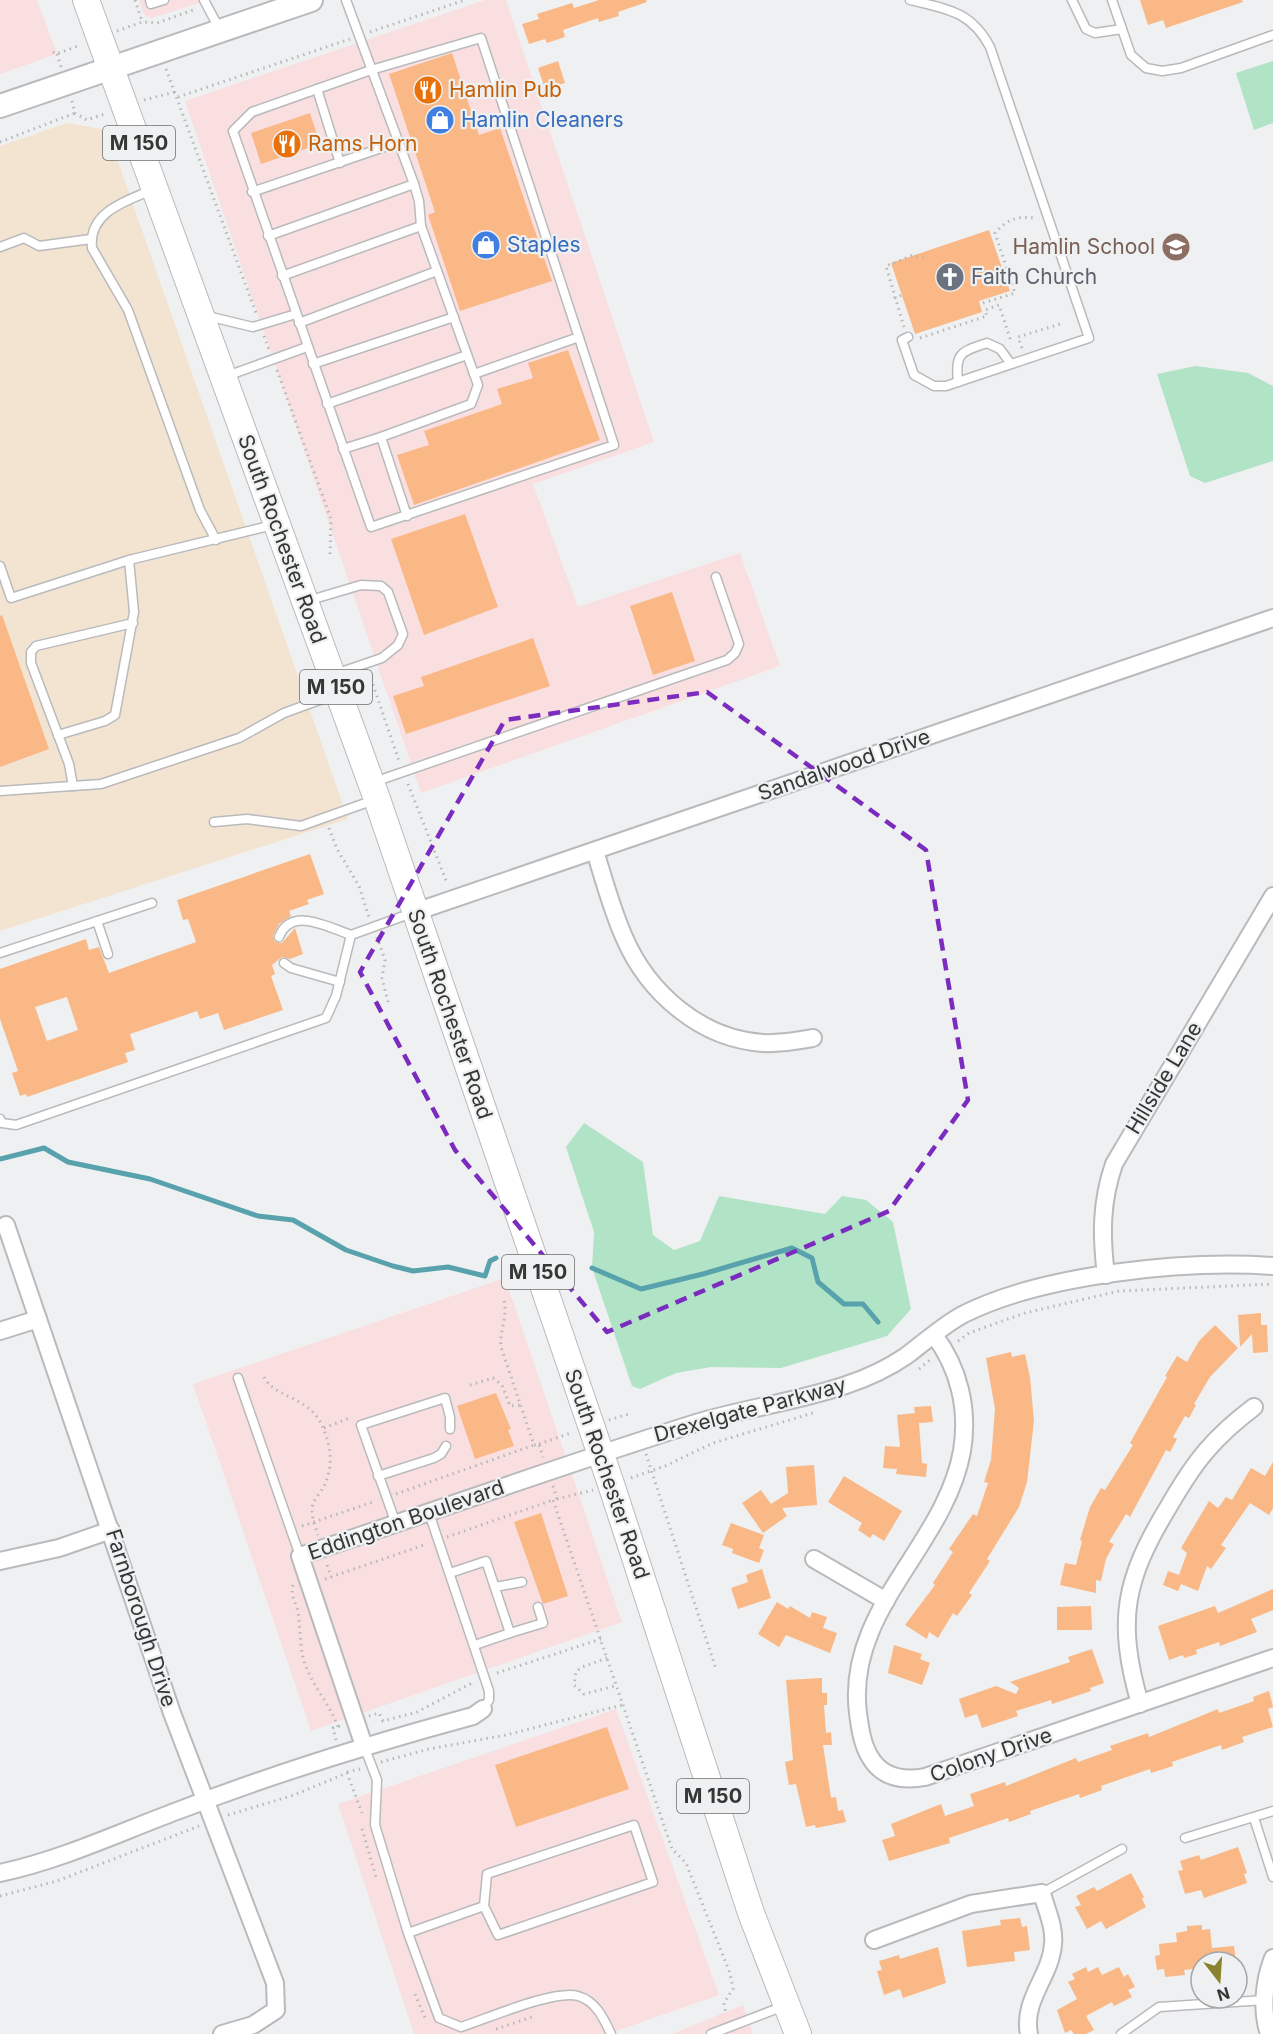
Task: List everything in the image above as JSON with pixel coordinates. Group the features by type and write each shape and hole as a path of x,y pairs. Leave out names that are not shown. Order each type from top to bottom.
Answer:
{"main road":[{"name":"South Rochester Road","path":"91,4 111,68 374,791 600,1453 751,1913 788,2004 794,2033"}],"street":[{"path":"0,106 220,31 274,6 311,0"},
{"name":"Sandalwood Drive","path":"415,912 1273,618"},
{"path":"595,851 625,939 646,976 670,1002 705,1026 741,1040 786,1043 813,1038"},
{"name":"Hillside Lane","path":"1106,1275 1102,1218 1104,1197 1114,1164 1273,896"},
{"name":"Farnborough Drive","path":"6,1225 211,1822 275,1983 276,2010 253,2025 222,2034"},
{"name":"Drexelgate Parkway","path":"600,1453 720,1416 802,1400 844,1386 887,1368 965,1314 992,1303 1037,1290 1106,1275 1195,1266 1273,1266"},
{"path":"0,1331 38,1319"},
{"name":"Colony Drive","path":"934,1335 952,1362 960,1387 964,1419 962,1450 943,1509 885,1601 860,1656 857,1703 867,1753 881,1770 894,1778 908,1780 925,1778 1273,1658"},
{"path":"1140,1704 1126,1645 1129,1593 1133,1573 1149,1538 1197,1461 1226,1428 1254,1407"},
{"name":"Eddington Boulevard","path":"364,1746 300,1556 600,1453"},
{"path":"0,1561 59,1548 111,1530"},
{"path":"814,1559 885,1601"},
{"path":"0,1873 48,1861 204,1801 364,1746 473,1716 483,1708"},
{"path":"874,1940 971,1904 1042,1893 1054,1942 1047,1969 1030,2004 1027,2016 1029,2034"},
{"path":"1269,2034 1265,2000 1273,1958"}],"lane":[{"path":"150,0 151,4 164,0"},
{"path":"204,0 220,31"},
{"path":"343,449 471,404 478,385 421,226 419,201 414,184 346,0"},
{"path":"908,337 902,340 914,375 934,386 958,382 1089,338 990,47 982,31 957,12 910,0"},
{"path":"1072,0 1086,29 1095,33 1122,29"},
{"path":"1112,0 1131,56 1146,68 1162,71 1181,68 1273,35"},
{"path":"481,38 614,445 371,527 252,192 233,131 252,112 371,70 481,38"},
{"path":"316,89 340,163"},
{"path":"252,192 399,142"},
{"path":"268,236 414,184"},
{"path":"156,189 109,208 95,226 91,239 92,248 128,310 200,510 216,540"},
{"path":"282,276 421,226"},
{"path":"0,247 24,238 39,246 91,239"},
{"path":"201,314 231,324 253,327 297,319 437,272"},
{"path":"313,364 454,317"},
{"path":"474,374 579,337"},
{"path":"958,382 956,362 962,352 987,343 1000,349 1011,364"},
{"path":"223,377 307,347"},
{"path":"327,404 467,355"},
{"path":"381,437 407,516"},
{"path":"0,566 11,598 129,560 277,524"},
{"path":"58,735 105,722 115,715 134,612 129,560"},
{"path":"214,822 247,819 301,826 326,817 374,791 727,660 735,653 739,644 716,577"},
{"path":"0,791 100,784 239,738 382,658 399,645 403,634 388,592 381,586 361,585 305,602"},
{"path":"73,786 69,764 31,663 31,652 36,646 133,623"},
{"path":"0,953 152,903"},
{"path":"279,937 282,929 291,922 304,919 351,934 415,912"},
{"path":"97,921 108,954"},
{"path":"0,1122 16,1125 326,1018 340,982 351,934"},
{"path":"284,963 291,968 340,982"},
{"path":"238,1378 300,1556"},
{"path":"396,1524 361,1425 445,1398 450,1417 450,1429"},
{"path":"378,1476 434,1458 446,1446"},
{"path":"429,1513 489,1691 489,1700 483,1708"},
{"path":"450,1573 486,1561 510,1633"},
{"path":"495,1587 522,1582"},
{"path":"475,1645 543,1623 538,1607"},
{"path":"364,1746 377,1780 375,1825 408,1933 439,2018 461,2028 558,1995 579,1996 600,2011 610,2034"},
{"path":"1185,1838 1273,1811"},
{"path":"1254,1818 1273,1877"},
{"path":"634,1825 653,1882 498,1935 484,1906 487,1874 634,1825"},
{"path":"1042,1893 1122,1849"},
{"path":"408,1933 484,1906"},
{"path":"1121,2034 1159,2007 1265,2000"},
{"path":"711,2034 788,2004"}],"path":[{"path":"135,0 142,22"},
{"path":"374,31 465,0"},
{"path":"135,24 157,23 195,10"},
{"path":"178,97 346,40"},
{"path":"169,77 259,320"},
{"path":"162,94 175,92"},
{"path":"74,107 75,113"},
{"path":"75,113 87,120 100,116"},
{"path":"0,142 75,113"},
{"path":"983,303 1015,293 995,233 1007,220 1017,217 1049,219"},
{"path":"908,337 886,267 911,256 924,257"},
{"path":"894,298 902,295"},
{"path":"917,339 987,316 985,310 999,305 1011,341"},
{"path":"263,332 270,351"},
{"path":"276,369 331,519 330,556"},
{"path":"370,676 398,759"},
{"path":"407,782 449,888"},
{"path":"326,817 337,849 354,876 366,906"},
{"path":"380,947 385,960 382,987 388,1002"},
{"path":"969,1333 1025,1313 1119,1291 1273,1284"},
{"path":"504,1301 506,1318 501,1333 501,1347 521,1405 542,1453"},
{"path":"918,1370 931,1359"},
{"path":"264,1377 273,1388 308,1406 324,1428 331,1465 324,1486 313,1504 314,1522 318,1534"},
{"path":"470,1385 493,1378 502,1385 510,1406 521,1405"},
{"path":"646,1473 713,1443 816,1413"},
{"path":"616,1418 629,1414"},
{"path":"324,1428 349,1418"},
{"path":"396,1494 554,1438"},
{"path":"650,1462 716,1669"},
{"path":"552,1485 616,1686 672,1849 686,1863 730,1973 733,1989 724,2003 726,2015"},
{"path":"449,1536 555,1500 587,1492"},
{"path":"301,1527 376,1501"},
{"path":"319,1581 429,1543"},
{"path":"326,1563 331,1577"},
{"path":"294,1581 291,1591 298,1611 303,1658 311,1679 332,1710 338,1727"},
{"path":"497,1673 601,1640"},
{"path":"607,1658 576,1672 574,1685 584,1694 616,1686"},
{"path":"366,1718 379,1713 382,1721 417,1712 475,1681"},
{"path":"382,1761 410,1753 506,1735 623,1705"},
{"path":"337,1743 333,1728 346,1724"},
{"path":"0,1896 57,1881 211,1822 294,1795 347,1773"},
{"path":"492,2031 542,2013"}],"highlighted area":[{"path":"707,692 926,850 968,1100 889,1211 607,1332 455,1150 360,972 505,720"}],"shaded area":[{"path":"0,0 37,0 57,54 0,74"},
{"path":"139,0 210,0 151,18 144,15"},
{"path":"485,0 506,0 654,442 533,484 578,607 740,553 780,666 421,793 185,101"},
{"path":"67,123 107,130 348,819 0,931 0,146"},
{"path":"505,1278 622,1622 311,1731 193,1384"},
{"path":"616,1709 719,1995 608,2034 414,2034 338,1804"},
{"path":"743,2005 753,2034 672,2034"}],"green space":[{"path":"1273,61 1273,123 1254,130 1236,73"},
{"path":"1196,366 1248,373 1273,386 1273,461 1205,483 1190,476 1157,374"},
{"path":"584,1123 643,1162 653,1235 674,1250 700,1241 719,1196 825,1214 842,1196 866,1200 893,1222 911,1309 887,1336 781,1368 711,1367 676,1373 640,1389 632,1386 592,1268 594,1232 566,1147"}],"building":[{"path":"599,0 646,0 647,2 618,12 619,16 599,22 598,18 563,30 565,37 547,43 545,39 529,44 522,24 539,19 537,14 572,3 574,8"},
{"path":"1140,0 1242,0 1243,2 1166,28 1163,20 1148,25"},
{"path":"452,53 479,135 500,128 552,281 460,311 428,215 435,212 389,74"},
{"path":"558,61 565,83 545,89 538,68"},
{"path":"310,113 320,144 261,164 251,133"},
{"name":"Faith Church","path":"989,230 1010,291 979,301 982,312 915,334 891,263"},
{"path":"568,350 600,440 414,505 397,455 429,445 424,431 502,404 497,389 533,378 528,363"},
{"path":"465,514 498,607 424,635 391,539"},
{"path":"672,592 695,661 653,675 630,606"},
{"path":"2,615 49,749 0,767 0,616"},
{"path":"533,638 550,686 406,734 393,696 424,686 421,677"},
{"path":"310,854 324,894 307,900 309,904 289,911 291,916 279,924 273,936 275,942 282,943 295,928 303,954 290,959 282,957 272,965 275,974 271,976 283,1010 224,1030 218,1013 200,1019 197,1011 130,1034 135,1050 125,1053 128,1062 27,1097 26,1094 20,1096 12,1073 18,1071 0,1019 0,969 86,939 89,950 99,947 109,973 196,942 188,919 183,920 177,900","holes":["67,997 78,1030 47,1041 35,1007"]},
{"path":"1261,1313 1261,1325 1267,1325 1268,1352 1253,1353 1252,1334 1240,1347 1238,1315"},
{"path":"1215,1325 1238,1348 1210,1377 1194,1404 1196,1405 1189,1418 1185,1416 1173,1437 1177,1439 1170,1452 1166,1450 1130,1517 1126,1514 1109,1542 1114,1544 1106,1559 1101,1581 1096,1580 1096,1593 1060,1585 1065,1563 1076,1565 1082,1541 1080,1540 1090,1507 1101,1488 1105,1490 1133,1445 1130,1443 1167,1377 1165,1376 1177,1356 1187,1362 1199,1341"},
{"path":"1011,1352 1012,1357 1025,1354 1030,1377 1034,1421 1027,1482 1019,1507 987,1559 990,1561 969,1593 972,1595 957,1616 953,1613 938,1638 929,1632 927,1639 905,1625 935,1585 933,1583 953,1552 949,1549 973,1514 977,1516 988,1483 984,1482 991,1460 995,1409 986,1358"},
{"path":"496,1393 511,1429 508,1430 514,1446 475,1459 457,1406"},
{"path":"931,1406 933,1422 919,1423 922,1463 927,1464 926,1477 896,1474 897,1469 883,1468 885,1446 900,1447 897,1415 915,1413 914,1407"},
{"path":"1273,1462 1273,1508 1269,1515 1250,1503 1221,1545 1226,1548 1211,1569 1207,1566 1198,1591 1181,1584 1178,1591 1163,1585 1168,1571 1179,1575 1187,1553 1181,1548 1209,1501 1218,1508 1226,1497 1232,1500 1251,1468 1265,1476"},
{"path":"814,1465 817,1505 782,1508 787,1516 763,1533 742,1503 761,1490 771,1504 788,1493 786,1467"},
{"path":"844,1476 902,1511 884,1541 873,1534 870,1538 858,1530 862,1523 828,1502"},
{"path":"541,1513 568,1596 543,1604 514,1522"},
{"path":"731,1523 764,1535 759,1548 764,1550 759,1563 732,1553 733,1549 722,1545"},
{"path":"762,1569 771,1598 738,1609 731,1588 748,1582 746,1575"},
{"path":"1273,1589 1273,1610 1251,1619 1257,1632 1220,1646 1219,1642 1196,1650 1197,1654 1184,1658 1183,1655 1169,1660 1158,1626 1215,1606 1218,1613"},
{"path":"777,1602 788,1609 790,1606 810,1618 812,1612 827,1617 823,1628 837,1633 830,1653 786,1635 779,1647 758,1634"},
{"path":"1091,1606 1092,1630 1057,1630 1057,1607"},
{"path":"894,1645 922,1654 920,1659 930,1663 922,1685 888,1673"},
{"path":"1092,1649 1104,1683 1090,1688 1091,1691 1052,1704 1051,1700 1016,1711 1018,1716 982,1728 977,1714 965,1718 959,1699 996,1686 1016,1694 1019,1688 1010,1682 1070,1662 1068,1657"},
{"path":"822,1678 822,1693 827,1693 827,1705 824,1705 826,1733 831,1732 832,1745 823,1745 831,1798 836,1797 838,1811 843,1810 846,1822 816,1828 815,1825 806,1827 796,1784 789,1785 785,1762 793,1760 786,1680"},
{"path":"1269,1691 1273,1707 1268,1709 1273,1727 1242,1737 1244,1742 1222,1750 1221,1745 1172,1762 1173,1766 1151,1773 1150,1769 1101,1786 1102,1790 1080,1798 1079,1794 1030,1811 1031,1814 1009,1822 1008,1818 949,1838 950,1843 889,1861 882,1840 895,1836 891,1824 941,1804 945,1816 974,1806 970,1794 1005,1782 1006,1786 1076,1758 1078,1762 1112,1750 1110,1746 1148,1733 1149,1737 1218,1709 1219,1713 1254,1701 1253,1697"},
{"path":"607,1727 629,1789 516,1827 495,1765"},
{"path":"1238,1847 1247,1873 1244,1874 1247,1883 1204,1898 1201,1890 1185,1894 1178,1871 1183,1870 1180,1861 1199,1855 1201,1860"},
{"path":"1131,1873 1144,1897 1142,1899 1146,1907 1106,1929 1101,1921 1087,1929 1075,1907 1081,1905 1076,1896 1094,1887 1097,1891"},
{"path":"1020,1918 1022,1927 1027,1926 1030,1950 1014,1952 1015,1961 967,1967 962,1931 1001,1925 1000,1920"},
{"path":"1202,1925 1202,1930 1210,1929 1212,1948 1234,1946 1234,1950 1189,1950 1189,1969 1184,1970 1185,1975 1165,1977 1164,1969 1157,1970 1155,1956 1160,1955 1159,1944 1177,1942 1176,1933 1187,1931 1187,1926"},
{"path":"938,1947 946,1983 903,1998 900,1989 884,1995 877,1971 882,1970 879,1961 899,1955 900,1959"},
{"path":"1086,1967 1088,1972 1098,1967 1102,1975 1119,1967 1124,1977 1128,1974 1135,1987 1128,1990 1132,1997 1114,2006 1112,2002 1086,2016 1094,2030 1086,2034 1074,2034 1071,2030 1065,2033 1057,2010 1077,1999 1068,1982 1075,1979 1072,1974"}],"waterway":[{"path":"0,1159 44,1148 68,1162 150,1179 258,1216 293,1220 346,1250 413,1271 448,1267 485,1276 490,1261 496,1258"},
{"path":"592,1268 641,1289 792,1248 812,1258 818,1282 844,1304 863,1304 878,1322"}],"place":[{"name":"Hamlin Pub","path":"428,90"},
{"name":"Hamlin Cleaners","path":"440,120"},
{"name":"Rams Horn","path":"287,144"},
{"name":"Staples","path":"486,245"},
{"name":"Hamlin School","path":"1176,247"},
{"name":"Faith Church","path":"950,277"}]}
